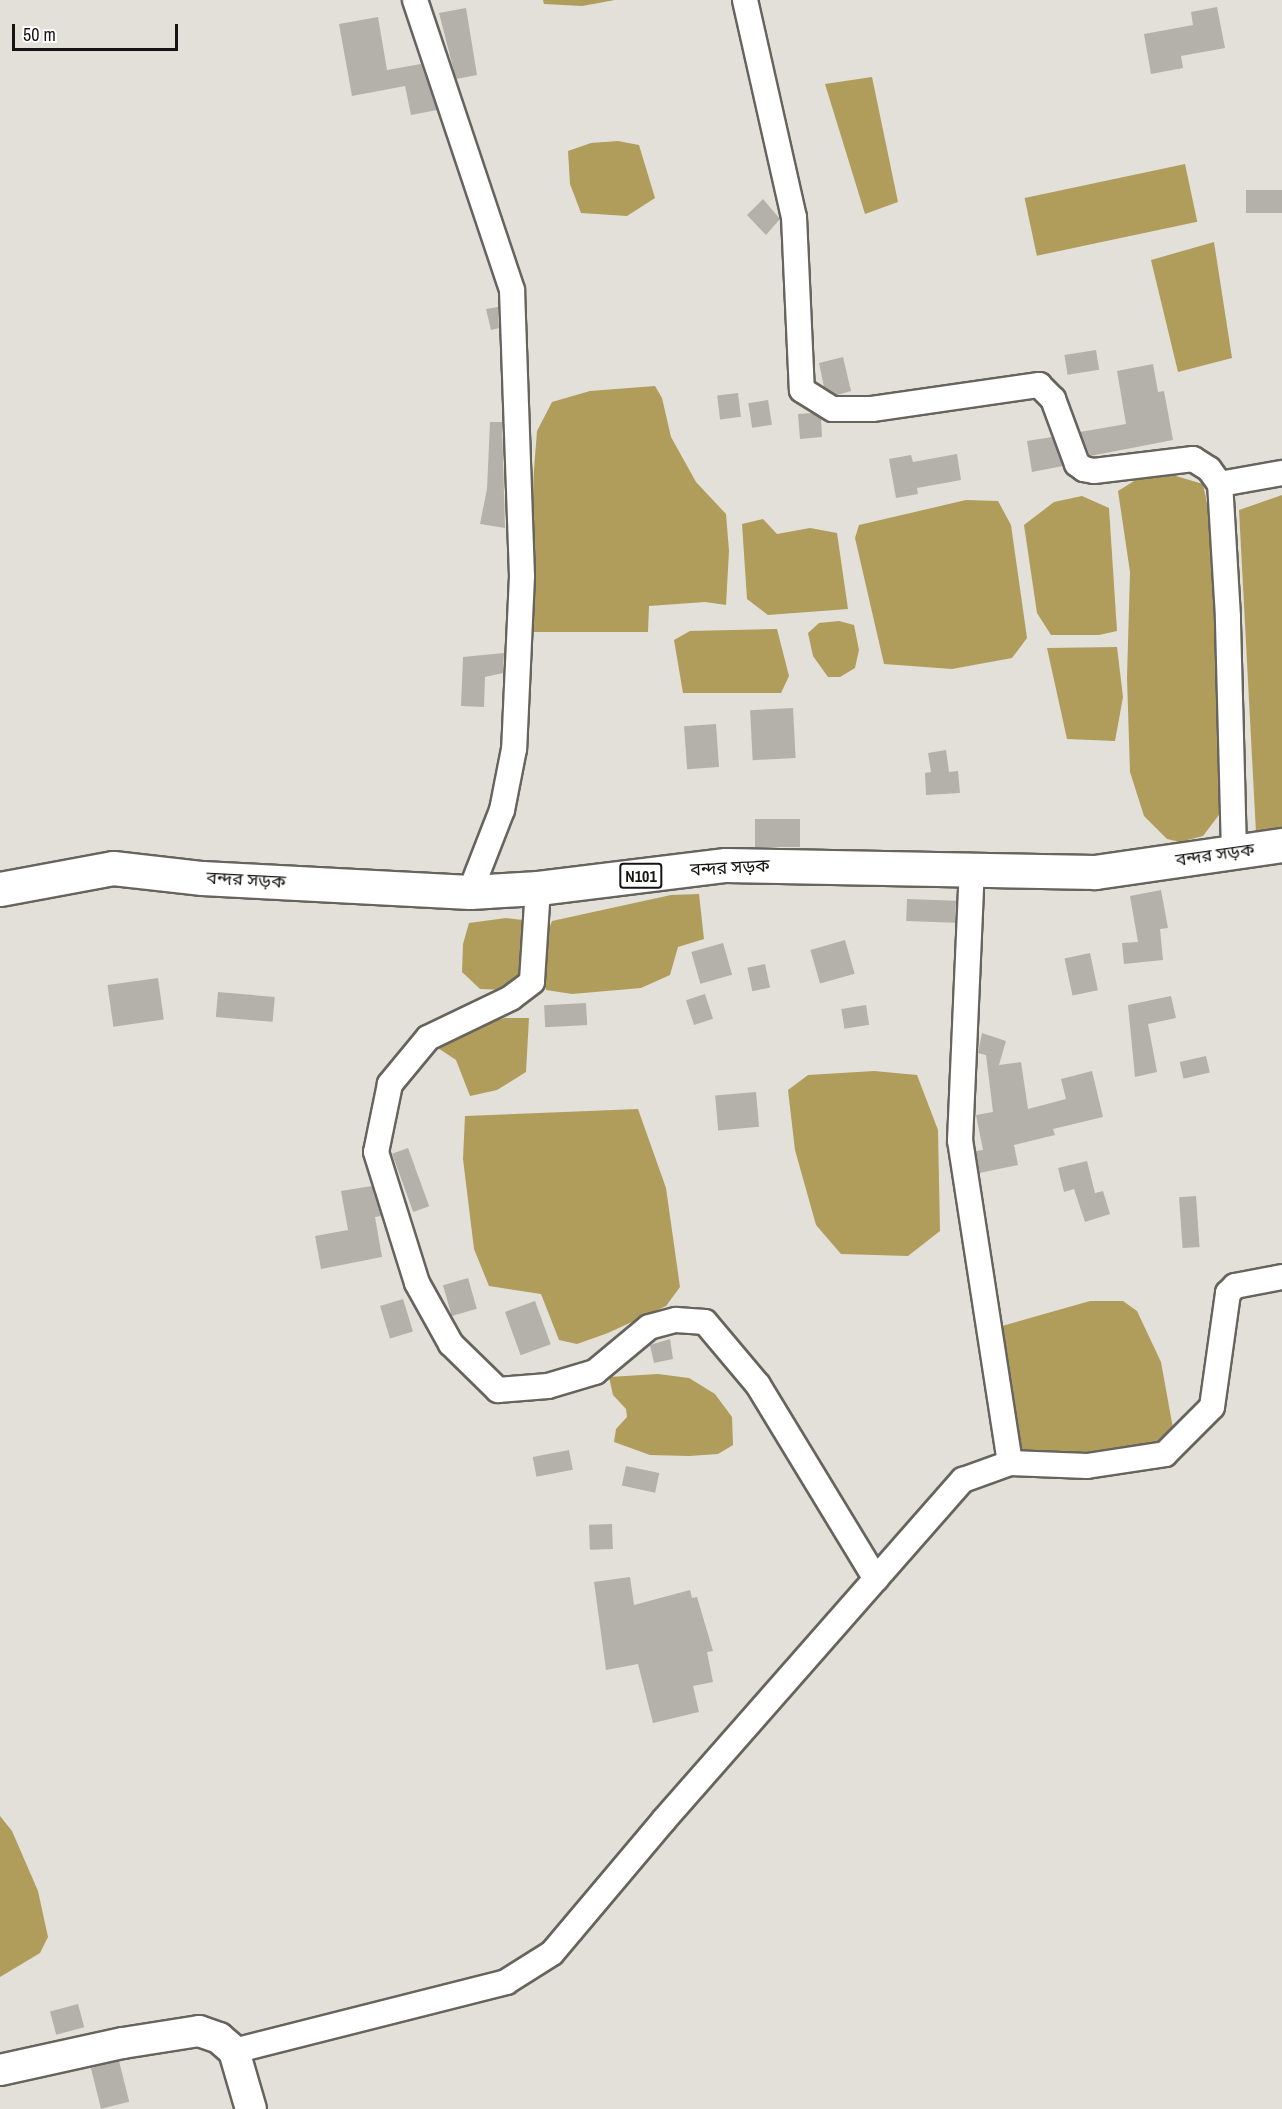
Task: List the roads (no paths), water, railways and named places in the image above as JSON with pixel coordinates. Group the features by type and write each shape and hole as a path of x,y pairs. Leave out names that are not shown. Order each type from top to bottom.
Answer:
{"highway":[{"name":"বন্দর সড়ক","path":"0,889 112,868 202,878 470,892 538,888 726,865 1095,872 1282,844"}],"street":[{"path":"415,0 512,290 522,576 514,749 502,810 470,892"},
{"path":"745,0 794,216 802,390 833,409 872,409 1040,385 1053,399 1077,464 1084,469 1094,471 1193,459 1209,468 1220,484 1228,617 1234,852"},
{"path":"1220,484 1282,473"},
{"path":"972,868 960,1141 1010,1463"},
{"path":"538,888 532,982 511,998 428,1038 390,1084 376,1152 417,1283 451,1344 498,1390 548,1386 596,1372 649,1327 676,1320 705,1322 758,1384 876,1579"},
{"path":"234,2051 506,1982 552,1953 963,1480 1010,1463 1087,1466 1165,1454 1212,1407 1228,1293 1235,1287 1282,1277"},
{"path":"0,2070 123,2043 199,2031 219,2038 234,2051 250,2109"}]}
